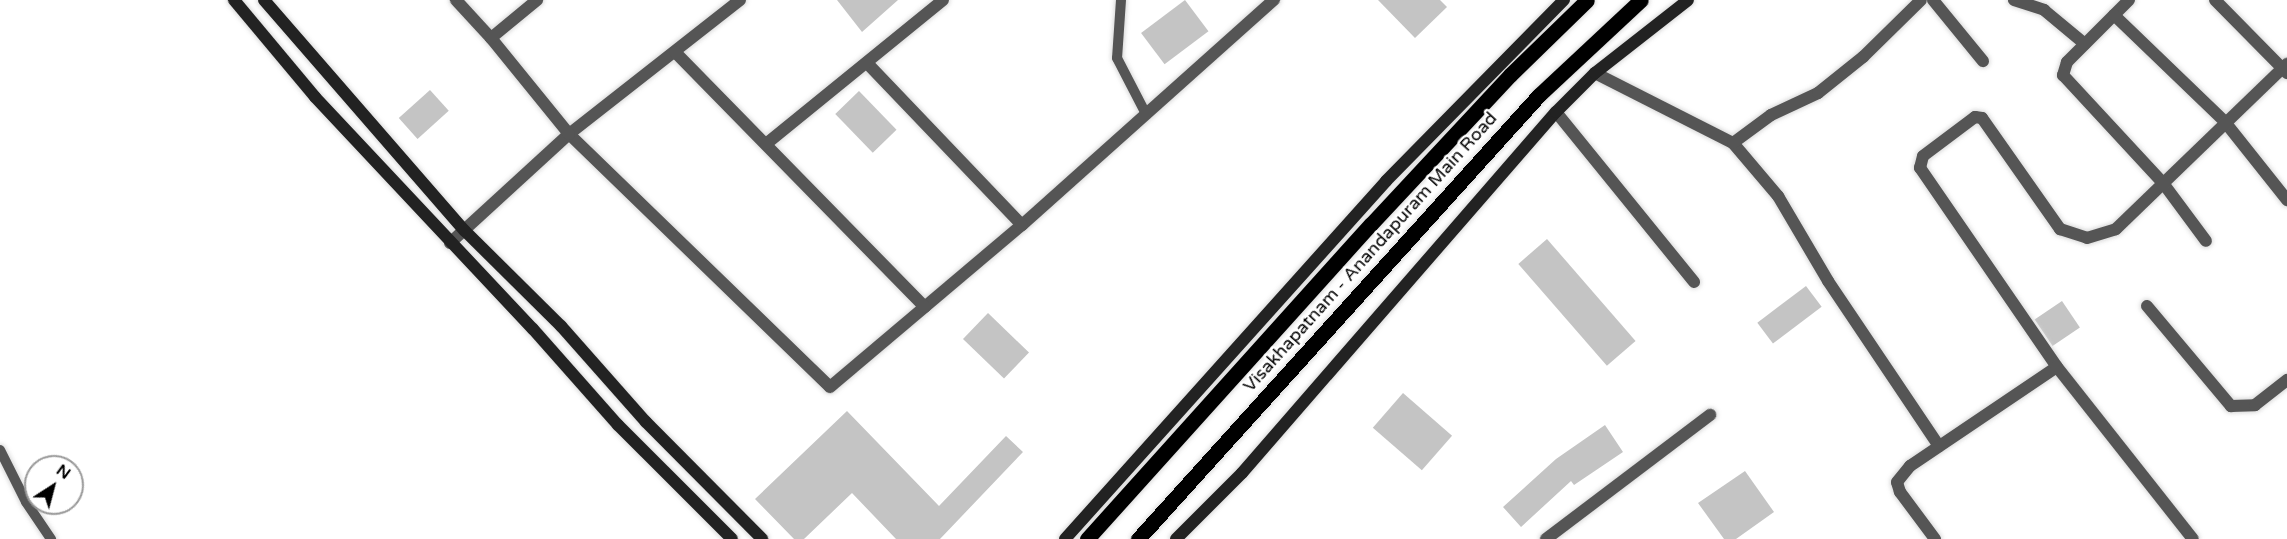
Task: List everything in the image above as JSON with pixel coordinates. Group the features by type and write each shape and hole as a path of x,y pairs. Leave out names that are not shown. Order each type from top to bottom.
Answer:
{"main road":[{"name":"Visakhapatnam - Anandapuram Main Road","path":"1087,539 1371,224 1510,75 1587,0"},
{"name":"Visakhapatnam - Anandapuram Main Road","path":"1138,539 1539,95 1641,0"}],"street":[{"path":"234,0 315,97 618,425 732,539"},
{"path":"264,0 465,231 561,326 646,422 762,539"},
{"path":"456,0 491,38 569,134 830,387 1022,225 1274,0"},
{"path":"491,38 537,0"},
{"path":"450,243 569,134 740,0"},
{"path":"766,144 943,0"},
{"path":"1065,539 1386,181 1564,0"},
{"path":"1176,539 1242,473 1556,111 1595,73 1688,0"},
{"path":"1733,143 1771,115 1818,93 1863,57 1921,0"},
{"path":"1933,0 1983,61"},
{"path":"2014,0 2020,0 2044,10 2081,40"},
{"path":"2129,0 2114,15 2081,40 2062,69 2063,75 2163,183 2206,241"},
{"path":"2193,539 2057,368 1920,168 1923,156 1975,117 1982,118 2060,229 2087,238 2116,229 2225,122 2286,68 2215,0"},
{"path":"2114,15 2225,122 2287,200"},
{"path":"675,52 925,307"},
{"path":"867,63 1022,225"},
{"path":"1595,73 1733,143 1778,196 1828,281 1939,446"},
{"path":"1556,111 1694,282"},
{"path":"2147,306 2231,406 2254,405 2287,380"},
{"path":"1935,539 1900,492 1897,482 1910,466 2057,368"},
{"path":"1546,539 1710,416"}],"lane":[{"path":"1121,0 1117,58 1146,114"},
{"path":"0,450 26,502 51,539"}],"building":[{"path":"837,0 898,0 862,32"},
{"path":"1185,0 1208,31 1165,64 1141,33"},
{"path":"1378,0 1440,0 1447,7 1415,38"},
{"path":"430,90 449,111 418,139 399,118"},
{"path":"859,91 897,130 873,153 835,114"},
{"path":"1547,239 1636,341 1607,366 1518,264"},
{"path":"1806,286 1822,307 1773,343 1757,323"},
{"path":"2062,301 2080,328 2053,346 2035,319"},
{"path":"988,313 1029,353 1004,378 963,339"},
{"path":"1403,393 1452,436 1422,470 1373,428"},
{"path":"847,411 939,506 1006,436 1023,452 940,539 896,539 852,493 804,539 794,539 755,499"},
{"path":"1605,425 1623,452 1574,485 1571,481 1521,527 1503,507 1556,459"},
{"path":"1745,471 1774,512 1736,539 1724,539 1698,503"}]}
